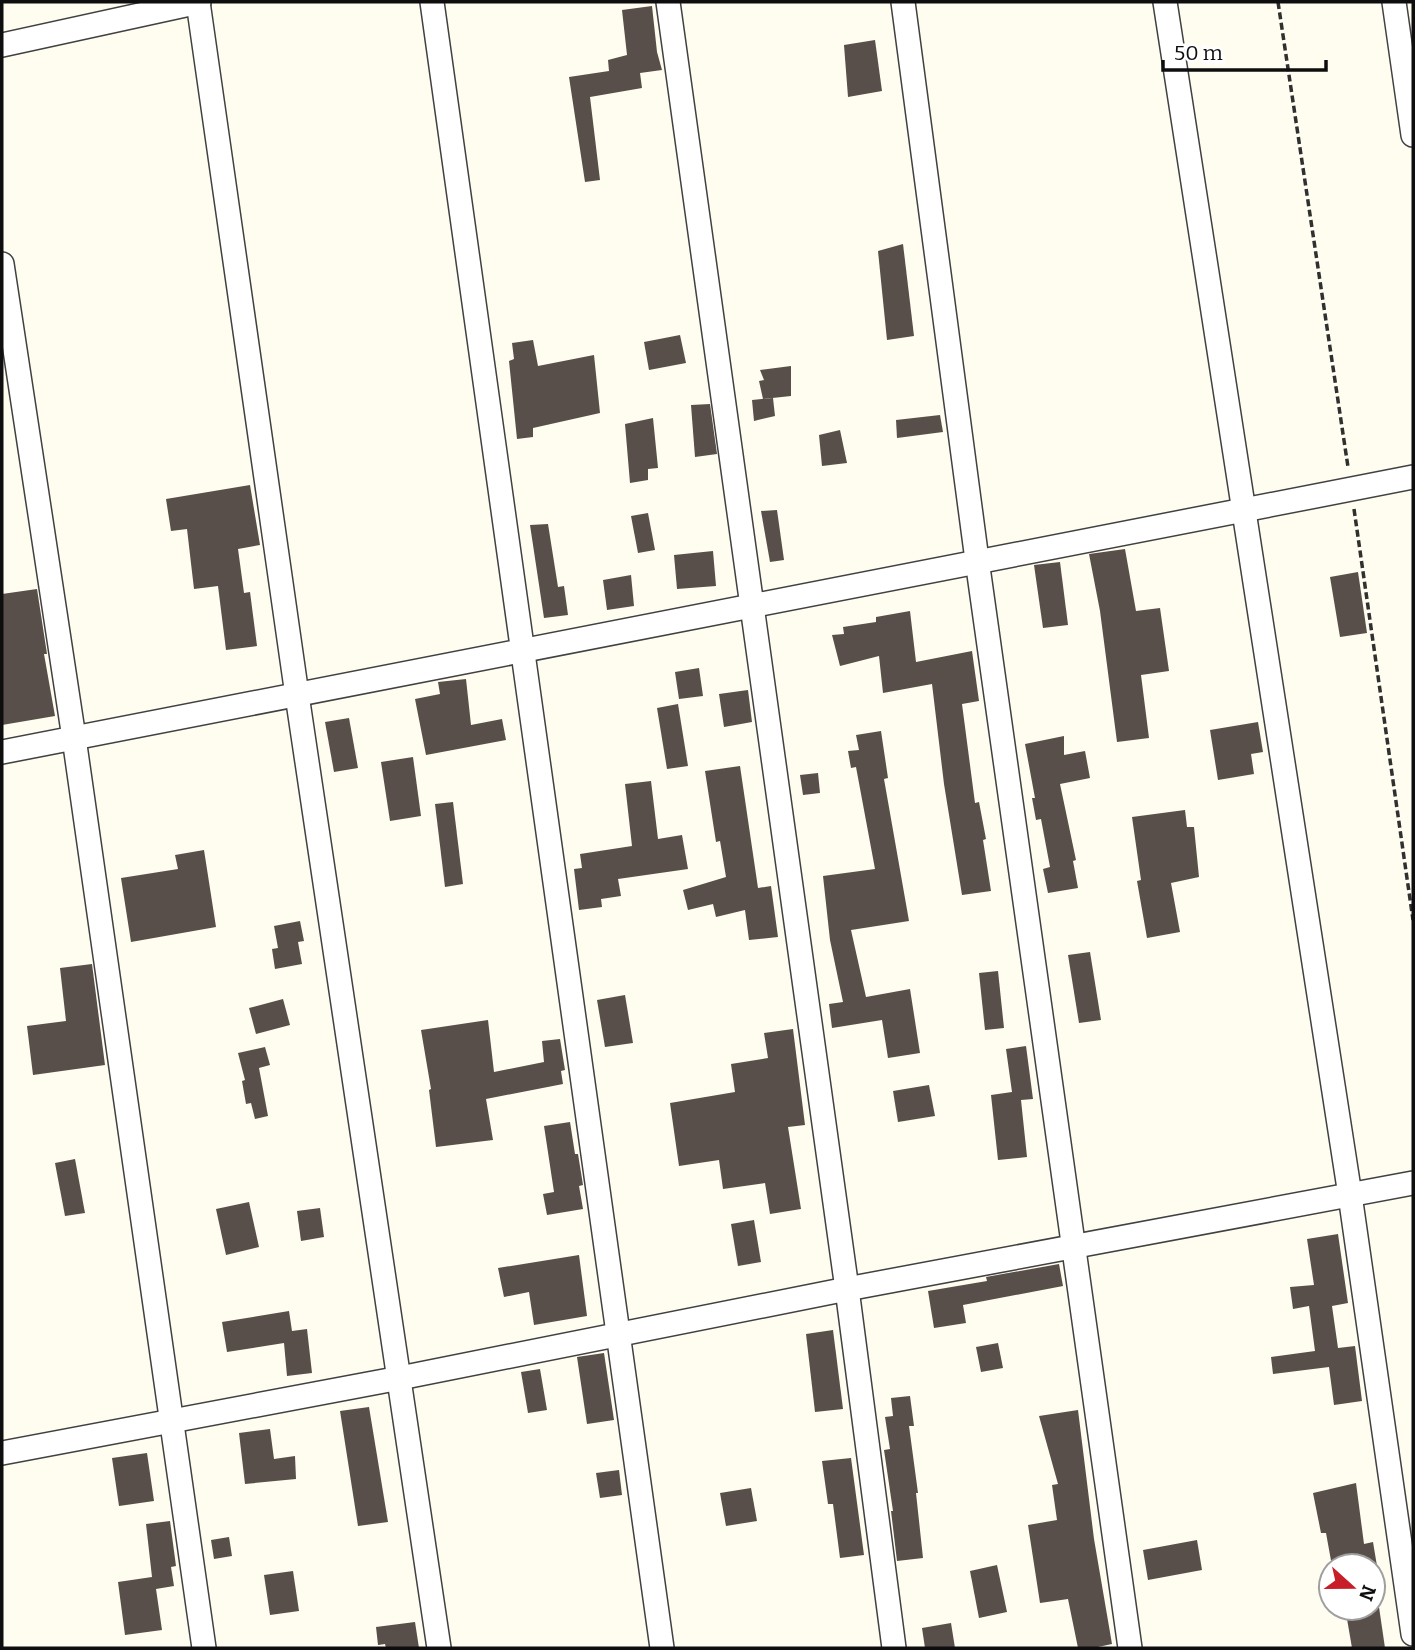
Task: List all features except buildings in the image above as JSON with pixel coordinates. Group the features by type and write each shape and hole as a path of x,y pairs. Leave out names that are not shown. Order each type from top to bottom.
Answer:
{"street":[{"path":"2,45 199,2 439,1648"},
{"path":"432,2 662,1648"},
{"path":"668,2 847,1289 894,1648"},
{"path":"903,2 1130,1648"},
{"path":"1165,2 1350,1195 1413,1633"},
{"path":"1394,2 1413,135"},
{"path":"2,264 74,738 204,1648"},
{"path":"2,752 1413,477"},
{"path":"2,1453 400,1378 847,1289 1413,1183"}],"path":[{"path":"1278,2 1413,920"}]}
